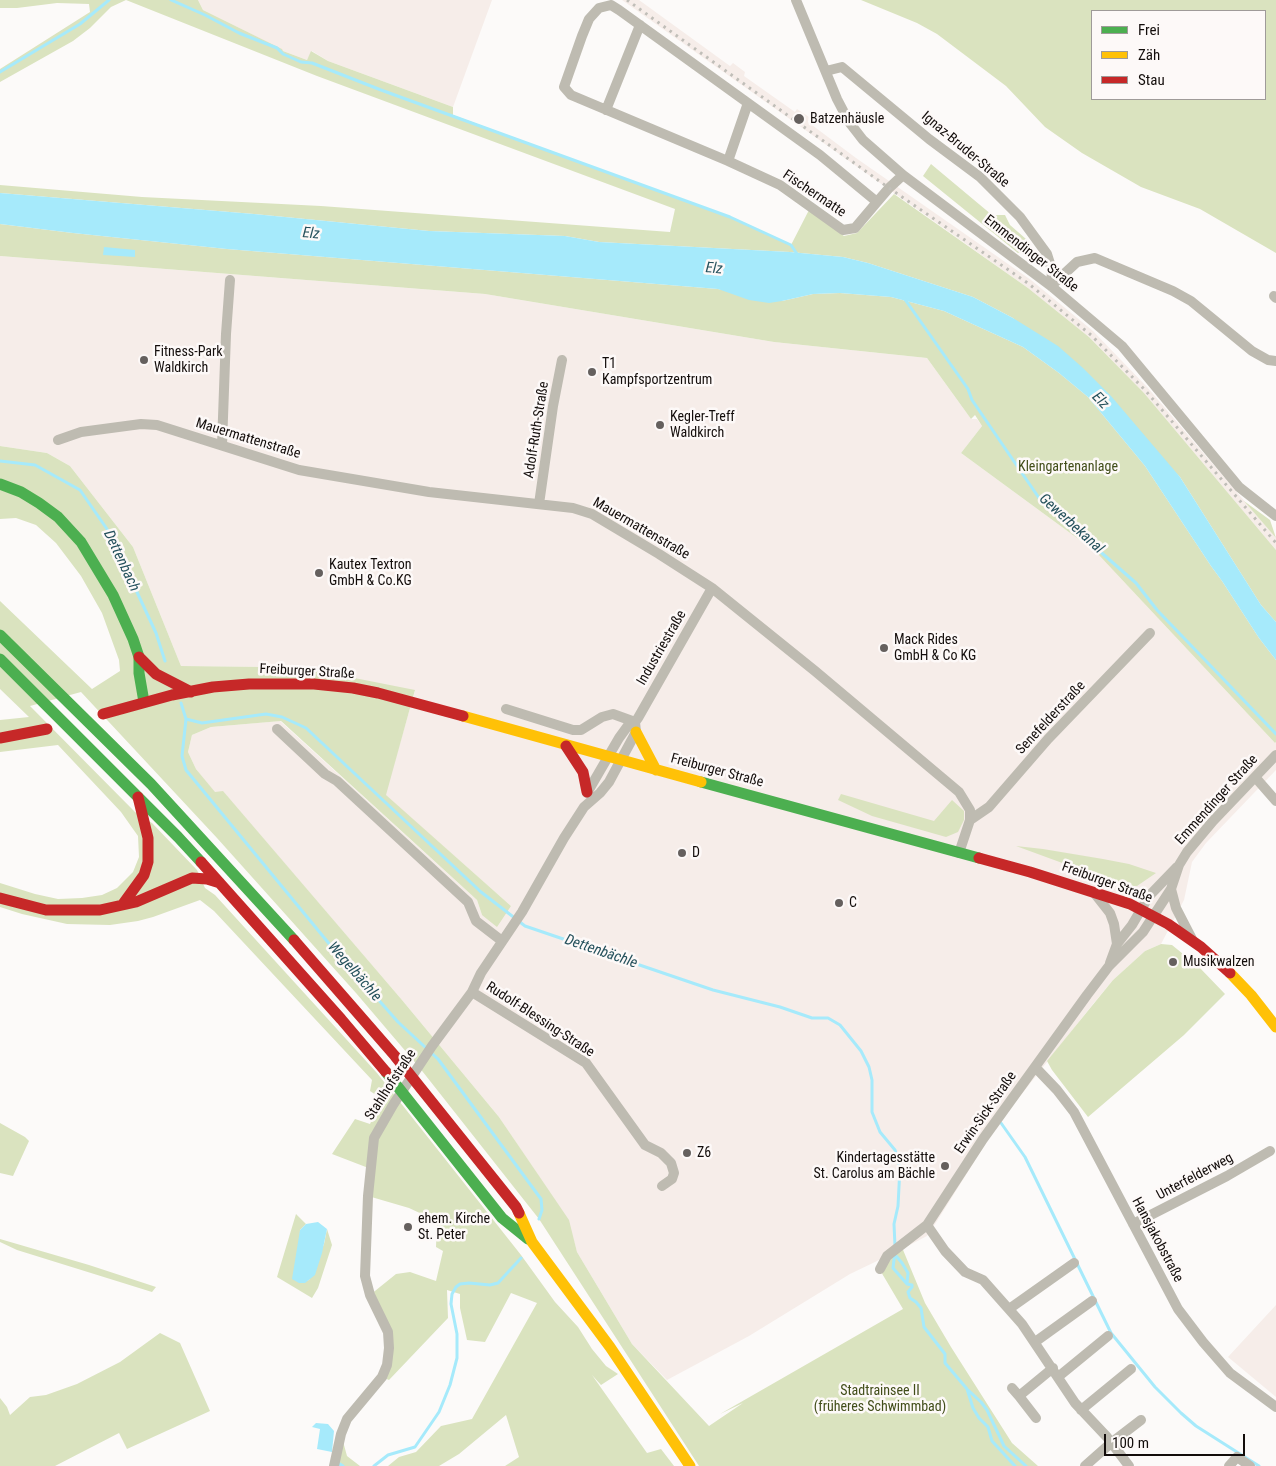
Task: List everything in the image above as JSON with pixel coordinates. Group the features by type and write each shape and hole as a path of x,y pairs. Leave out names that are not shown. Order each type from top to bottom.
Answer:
{"main road":[{"path":"2,487 30,497 48,509 71,529 81,542 126,622 139,657 139,673 144,702"},
{"path":"0,635 64,696 151,784 253,894 396,1056 516,1207 532,1242 610,1347 690,1466"},
{"path":"139,657 156,674 191,692"},
{"path":"0,660 44,702 220,883 328,1004 408,1100 502,1218 532,1242"},
{"path":"148,667 156,699"},
{"name":"Freiburger Straße","path":"102,714 156,699 191,692 231,686 283,683 353,688 434,708 959,853 1092,891 1130,904 1154,916 1193,941 1228,970 1276,1027"},
{"path":"636,727 656,770"},
{"path":"0,738 47,729"},
{"path":"566,746 583,772 587,798"},
{"path":"123,904 144,874 148,862 148,838 138,798"},
{"path":"0,898 60,912 100,910 136,902 192,878 207,878 220,883"}],"street":[{"name":"Emmendinger Straße","path":"796,0 838,99 857,133 876,153 903,175 1051,286 1122,346 1239,486 1276,516"},
{"name":"Fischermatte","path":"877,202 820,155 611,5 599,8 589,19 564,87 570,95 728,161 780,185 843,230 855,228 903,175"},
{"path":"606,110 640,25"},
{"name":"Ignaz-Bruder-Straße","path":"826,70 842,67 980,178 1020,217 1047,254 1052,270 1051,286"},
{"path":"728,161 748,103"},
{"path":"1051,286 1077,262 1095,258 1173,291 1190,301 1252,351 1268,360 1276,361"},
{"path":"222,445 230,280"},
{"name":"Adolf-Ruth-Straße","path":"539,504 562,360"},
{"name":"Mauermattenstraße","path":"58,440 81,432 141,424 157,425 300,470 429,492 573,508 592,514 660,554 712,588 959,792 970,810 970,820"},
{"name":"Industriestraße","path":"620,760 712,588"},
{"name":"Senefelderstraße","path":"970,820 989,807 1048,739 1150,633"},
{"path":"506,710 573,730 581,730 602,717 613,714 636,727"},
{"name":"Industriestraße","path":"607,757 626,727 636,727"},
{"path":"277,729 325,774 337,781 468,902 476,921 502,942"},
{"name":"Emmendinger Straße","path":"1141,910 1149,896 1179,865 1187,852 1213,821 1276,756"},
{"name":"Stahlhofstraße","path":"334,1466 341,1434 347,1419 382,1377 387,1365 388,1332 370,1295 365,1276 368,1196 374,1138 432,1046 472,992 481,973 522,912 587,798 607,757"},
{"name":"Stahlhofstraße","path":"587,798 600,793 620,760"},
{"path":"1255,777 1276,801"},
{"path":"959,853 970,820"},
{"name":"Emmendinger Straße","path":"1154,916 1171,889 1179,865"},
{"path":"1171,889 1176,908 1193,941"},
{"path":"1092,891 1110,913 1117,944"},
{"name":"Erwin-Sick-Straße","path":"1109,966 1117,944 1141,910"},
{"name":"Erwin-Sick-Straße","path":"880,1270 887,1256 926,1225 984,1137 1087,995 1109,966 1130,948 1154,916"},
{"name":"Rudolf-Blessing-Straße","path":"472,992 586,1063 645,1145 661,1153 671,1163 674,1173 672,1179 662,1186"},
{"name":"Hansjakobstraße","path":"1035,1067 1057,1090 1074,1112 1178,1309 1230,1373 1276,1407"},
{"name":"Unterfelderweg","path":"1132,1224 1213,1183 1270,1151"},
{"path":"926,1225 945,1252 965,1272 983,1280 1022,1324 1081,1410 1129,1466"},
{"path":"1009,1309 1074,1263"},
{"path":"1036,1342 1092,1301"},
{"path":"1036,1418 1016,1392 1055,1372 1108,1336"},
{"path":"1081,1410 1131,1369"},
{"path":"1085,1466 1141,1420"},
{"path":"1229,1466 1237,1457 1250,1466"}],"shaded area":[{"path":"198,0 492,0 453,107 328,61 312,51 307,60 283,51 203,10"},
{"path":"622,0 639,0 730,66 733,63 745,72 744,76 795,112 797,109 809,117 808,122 856,158 1031,280 1093,331 1147,387 1276,538 1276,550 1144,393 1089,337 1028,288"},
{"path":"0,256 485,294 774,342 927,358 971,419 977,419 982,426 961,453 1096,552 1276,742 1276,770 1206,843 1192,862 1184,900 1161,944 1145,951 1113,980 1093,1004 998,1124 927,1236 850,1274 749,1336 667,1380 632,1344 577,1252 568,1220 499,1117 402,1000 223,792 215,793 196,769 188,752 192,735 211,727 280,721 477,900 482,915 511,906 385,795 415,691 268,667 181,666 133,547 70,466 47,453 0,446"},
{"path":"1276,1305 1276,1397 1228,1357"}],"green space":[{"path":"0,0 126,0 111,7 90,28 73,41 0,82 0,69 90,12 89,4 57,3 0,8"},
{"path":"126,0 198,0 203,10 283,51 307,60 311,51 328,61 453,107 453,115 730,217 791,245 809,210 844,236 857,233 894,194 1028,288 1089,337 1144,393 1276,550 1276,622 1261,605 1180,477 1013,318 973,297 868,263 843,257 790,252 599,242 565,236 429,231 0,193 0,185 142,197 321,206 670,232 675,209 317,76"},
{"path":"861,0 1276,0 1276,253 1200,209 1141,187 1082,153 1045,127 1006,86 937,34 917,23"},
{"path":"931,164 992,215 1005,215 1010,225 1026,239 1025,250 1018,253 923,176"},
{"name":"Kleingartenanlage","path":"0,224 227,249 718,289 782,301 813,294 840,293 891,297 944,311 1023,347 1059,373 1088,397 1145,466 1259,638 1276,660 1276,742 1096,552 961,453 982,426 975,415 971,419 927,358 774,342 485,294 0,256"},
{"name":"Stadtrainsee II (früheres Schwimmbad)","path":"0,446 47,453 70,466 133,547 181,666 268,667 319,671 415,690 386,795 511,906 497,927 482,915 477,900 281,721 211,727 192,735 188,752 196,769 215,792 223,791 402,1000 499,1117 569,1220 577,1252 632,1344 709,1426 743,1403 720,1414 903,1309 877,1265 901,1245 925,1303 951,1347 1012,1443 1038,1466 699,1466 539,1219 419,1067 356,993 217,838 81,692 30,706 135,812 152,823 197,870 205,888 215,895 377,1073 521,1255 555,1302 578,1327 592,1349 606,1366 618,1374 601,1385 592,1375 647,1453 661,1449 674,1466 505,1466 519,1457 506,1415 459,1454 439,1466 388,1466 399,1457 416,1452 441,1426 472,1419 537,1303 511,1293 485,1342 467,1340 460,1308 460,1294 447,1290 448,1318 389,1380 382,1377 389,1348 370,1295 396,1274 410,1272 436,1281 443,1251 436,1247 437,1221 409,1208 368,1196 371,1169 332,1154 355,1119 370,1124 382,1099 370,1091 372,1080 214,911 200,900 153,917 110,925 67,924 0,907 0,883 58,899 102,895 117,888 133,872 139,857 138,836 121,812 58,745 0,752 0,720 29,717 0,689 0,601 92,689 120,671 119,660 102,613 81,576 56,543 36,525 16,518 0,519"},
{"path":"1244,501 1270,520 1276,538"},
{"path":"841,794 934,821 952,800 964,811 964,820 958,832 946,837 872,816 838,800"},
{"path":"1016,846 1129,864 1156,873 1137,886 1125,886"},
{"path":"1161,944 1172,945 1199,967 1225,994 1184,1035 1088,1117 1047,1061 1113,980 1145,951"},
{"path":"0,1123 29,1141 13,1176 0,1173"},
{"path":"296,1214 306,1224 300,1230 299,1283 309,1280 324,1244 327,1229 332,1245 318,1288 312,1298 277,1277"},
{"path":"0,1239 156,1287 152,1292 17,1250 0,1242"},
{"path":"160,1333 180,1343 210,1411 127,1449 119,1433 55,1466 0,1466 0,1398 10,1415 30,1397 46,1395 77,1384 120,1362"},
{"path":"341,1434 347,1456 360,1466 334,1466"}],"water":[{"name":"Elz","path":"0,193 429,231 565,236 599,242 790,252 843,257 868,263 973,297 1013,318 1058,346 1111,396 1180,477 1261,605 1276,622 1276,660 1259,638 1145,466 1088,397 1023,347 944,311 891,297 840,293 813,294 769,303 749,300 718,289 227,249 0,224"},
{"path":"104,247 135,250 135,257 103,255"},
{"path":"318,1222 327,1229 322,1253 315,1275 305,1283 299,1283 292,1279 300,1230 306,1224"},
{"path":"316,1423 328,1424 334,1431 332,1452 317,1449 320,1429 312,1427"}],"waterway":[{"path":"0,72 80,24 109,0"},
{"path":"171,0 239,33 277,48 283,54 301,62 312,63 730,217 791,245 799,257"},
{"name":"Gewerbekanal","path":"904,298 968,389 972,400 1039,498 1136,583 1157,610 1276,734"},
{"name":"Dettenbach","path":"0,461 35,465 80,490 109,532 156,633 165,661"},
{"name":"Dettenbach","path":"181,703 186,719"},
{"name":"Dettenbächle","path":"186,719 202,723 266,714 282,717 306,728 481,892 525,926 713,990 780,1007 812,1018 828,1018 840,1025 861,1051 869,1067 872,1080 872,1112 880,1132 895,1150 900,1167 898,1206 894,1224 895,1246"},
{"name":"Wegelbächle","path":"186,719 182,756 186,770 331,946 398,1022 438,1059 541,1199 542,1210 539,1219"},
{"path":"1001,1123 1025,1157 1111,1333 1155,1387 1181,1413 1196,1426 1259,1466"},
{"name":"Dettenbächle","path":"895,1252 893,1268 907,1284 912,1285 908,1292 910,1298 921,1308 924,1327 945,1354 945,1363 967,1389 973,1408 988,1427 992,1441 1015,1466"},
{"name":"Dettenbächle","path":"896,1256 908,1273 907,1283"},
{"name":"Wegelbächle","path":"374,1466 388,1455 415,1447 439,1412 450,1385 457,1358 457,1334 451,1304 452,1294 456,1287 460,1284 469,1283 490,1285 498,1283 521,1258"},
{"name":"Dettenbächle","path":"968,1390 987,1410 1004,1446 1026,1466"},
{"name":"Wegelbächle","path":"340,1466 340,1464 343,1466"}],"railway":[{"path":"627,0 889,188 1029,284 1091,335 1145,390 1276,543"}],"traffic: fast":[{"path":"0,484 21,492 39,503 58,517 81,542 113,595 133,639 139,657 139,673 144,702"},
{"path":"0,635 151,784 294,940"},
{"path":"0,659 201,862"},
{"path":"701,782 979,858"},
{"path":"386,1072 502,1218 528,1239"}],"traffic: slow":[{"path":"463,716 701,782"},
{"path":"636,732 656,770"},
{"path":"1230,973 1251,995 1276,1027"},
{"path":"519,1213 532,1242 610,1347 690,1466"}],"traffic: jam":[{"path":"139,657 156,674 191,692"},
{"path":"103,714 172,695 213,687 249,684 314,684 378,693 463,716"},
{"path":"0,738 47,729"},
{"path":"566,746 583,772 587,792"},
{"path":"123,904 144,875 148,862 148,838 138,797"},
{"path":"979,858 1130,904 1168,924 1201,947 1230,973"},
{"path":"201,862 386,1072"},
{"path":"0,898 46,910 100,910 136,902 192,878 207,879 220,883"},
{"path":"294,940 395,1056 519,1213"}],"place":[{"name":"Batzenhäusle","path":"799,119"},
{"name":"Fitness-Park Waldkirch","path":"144,360"},
{"name":"T1 Kampfsportzentrum","path":"592,372"},
{"name":"Kegler-Treff Waldkirch","path":"660,425"},
{"name":"Kautex Textron GmbH & Co.KG","path":"319,573"},
{"name":"Mack Rides GmbH & Co KG","path":"884,648"},
{"name":"D","path":"682,853"},
{"name":"C","path":"839,903"},
{"name":"Musikwalzen","path":"1173,962"},
{"name":"Z6","path":"687,1153"},
{"name":"Kindertagesstätte St. Carolus am Bächle","path":"945,1166"},
{"name":"ehem. Kirche St. Peter","path":"408,1227"}]}
